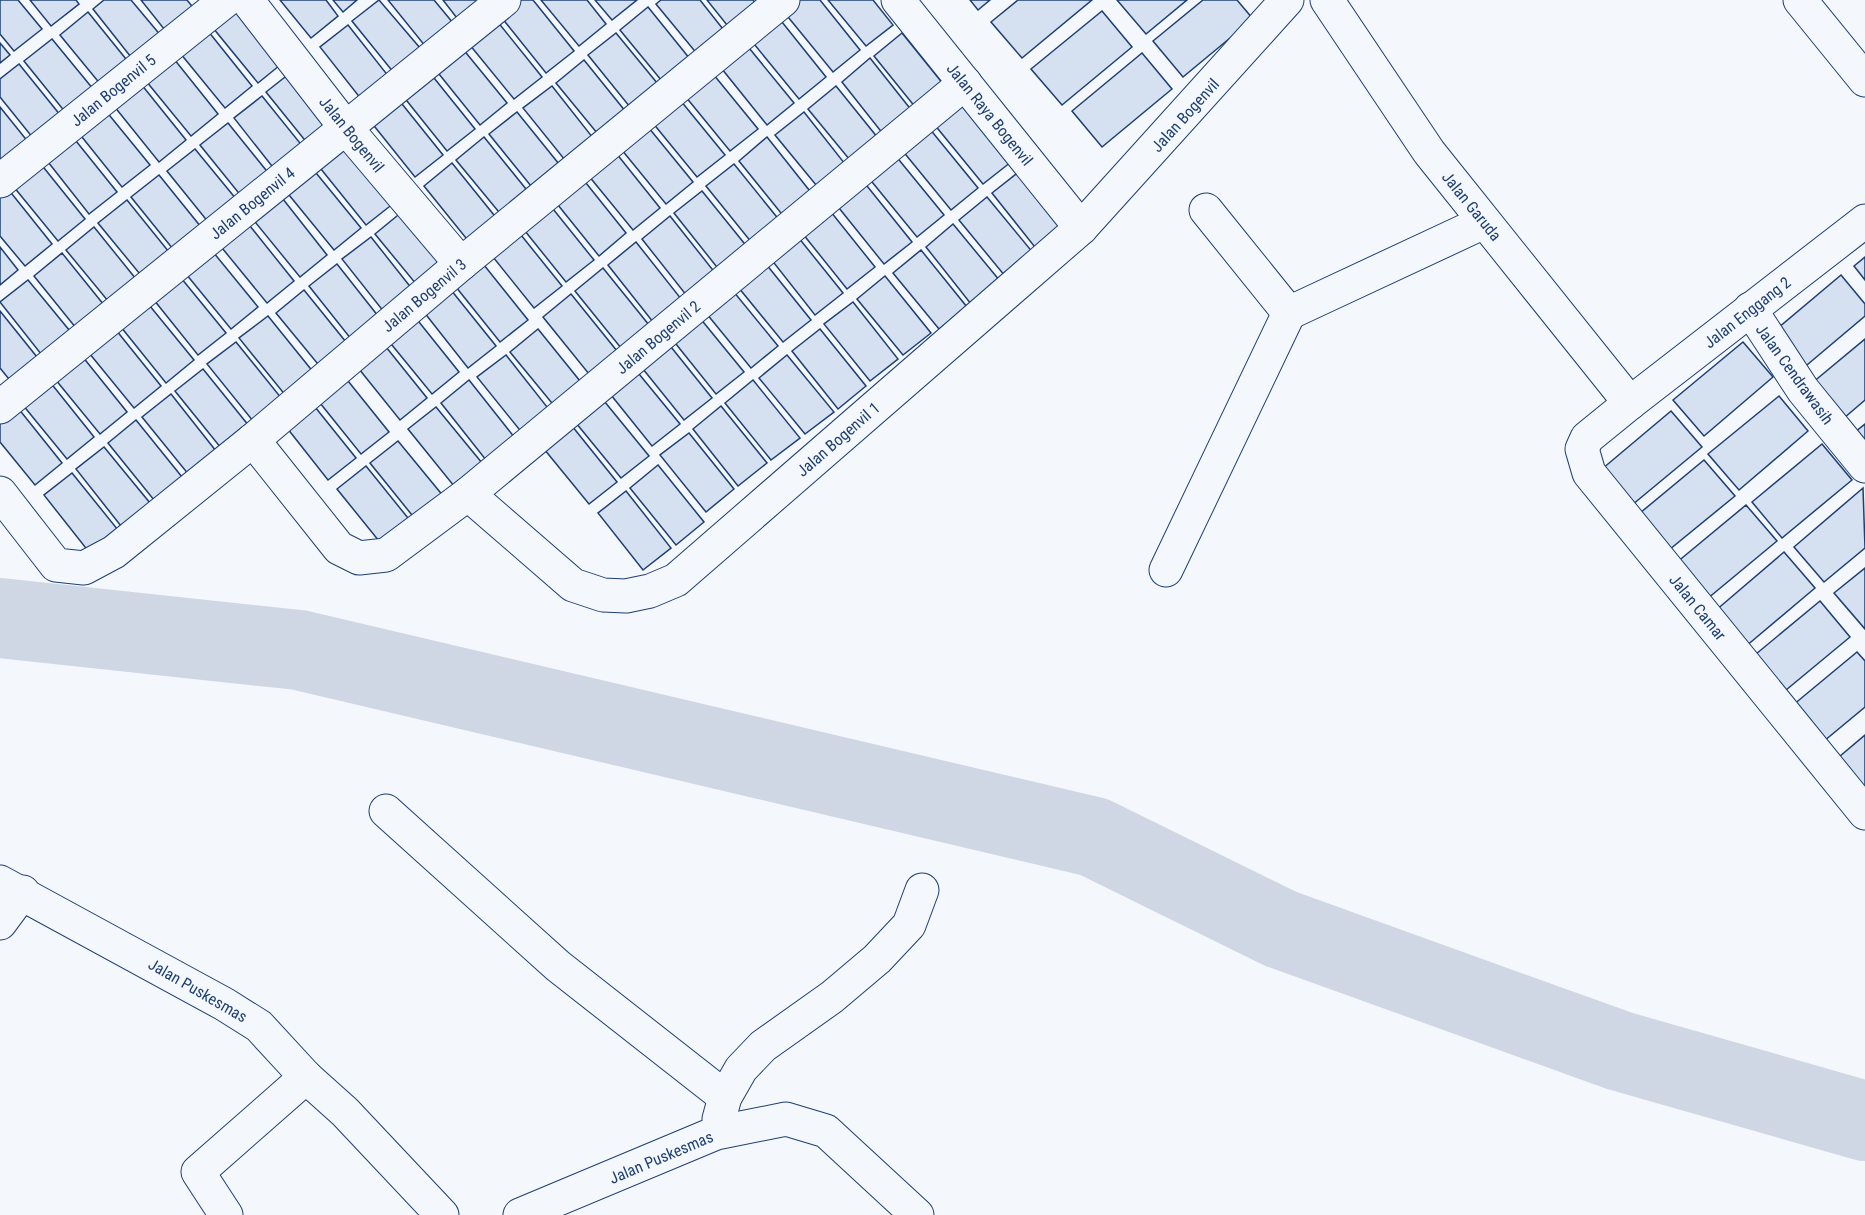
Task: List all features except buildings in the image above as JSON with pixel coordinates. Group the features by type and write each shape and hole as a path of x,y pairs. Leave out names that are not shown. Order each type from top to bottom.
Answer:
{"street":[{"name":"Jalan Bogenvil 5","path":"0,181 226,0"},
{"name":"Jalan Bogenvil","path":"247,0 346,128 461,264"},
{"name":"Jalan Bogenvil 4","path":"0,407 504,0"},
{"name":"Jalan Bogenvil 3","path":"0,493 56,565 84,568 114,552 253,440 461,264 783,0"},
{"name":"Jalan Raya Bogenvil","path":"898,0 1081,228"},
{"name":"Jalan Garuda","path":"1327,0 1429,152 1630,403"},
{"path":"1800,0 1865,80"},
{"name":"Jalan Bogenvil","path":"1081,228 1290,1"},
{"name":"Jalan Bogenvil 2","path":"253,440 339,548 359,558 386,555 468,494 965,83"},
{"path":"1206,210 1289,313"},
{"name":"Jalan Enggang 2","path":"1630,403 1865,221"},
{"path":"1166,570 1289,313 1485,222"},
{"name":"Jalan Bogenvil 1","path":"468,494 573,585 603,595 626,596 650,591 676,580 1081,228"},
{"name":"Jalan Cendrawasih","path":"1750,309 1803,390 1865,466"},
{"name":"Jalan Camar","path":"1630,403 1587,438 1582,449 1589,473 1865,813"},
{"path":"386,811 558,966 725,1097"},
{"path":"0,923 12,887"},
{"name":"Jalan Puskesmas","path":"12,887 224,1004 259,1026 306,1077 345,1112 442,1215"},
{"path":"716,1133 725,1097 741,1069 763,1046 832,997 877,959 909,925 922,890"},
{"path":"226,1215 198,1172 306,1077"},
{"name":"Jalan Puskesmas","path":"520,1215 716,1133 786,1119 826,1131 917,1215"}],"waterway":[{"path":"0,618 299,650 1094,837 1281,929 1620,1051 1865,1121"}]}
